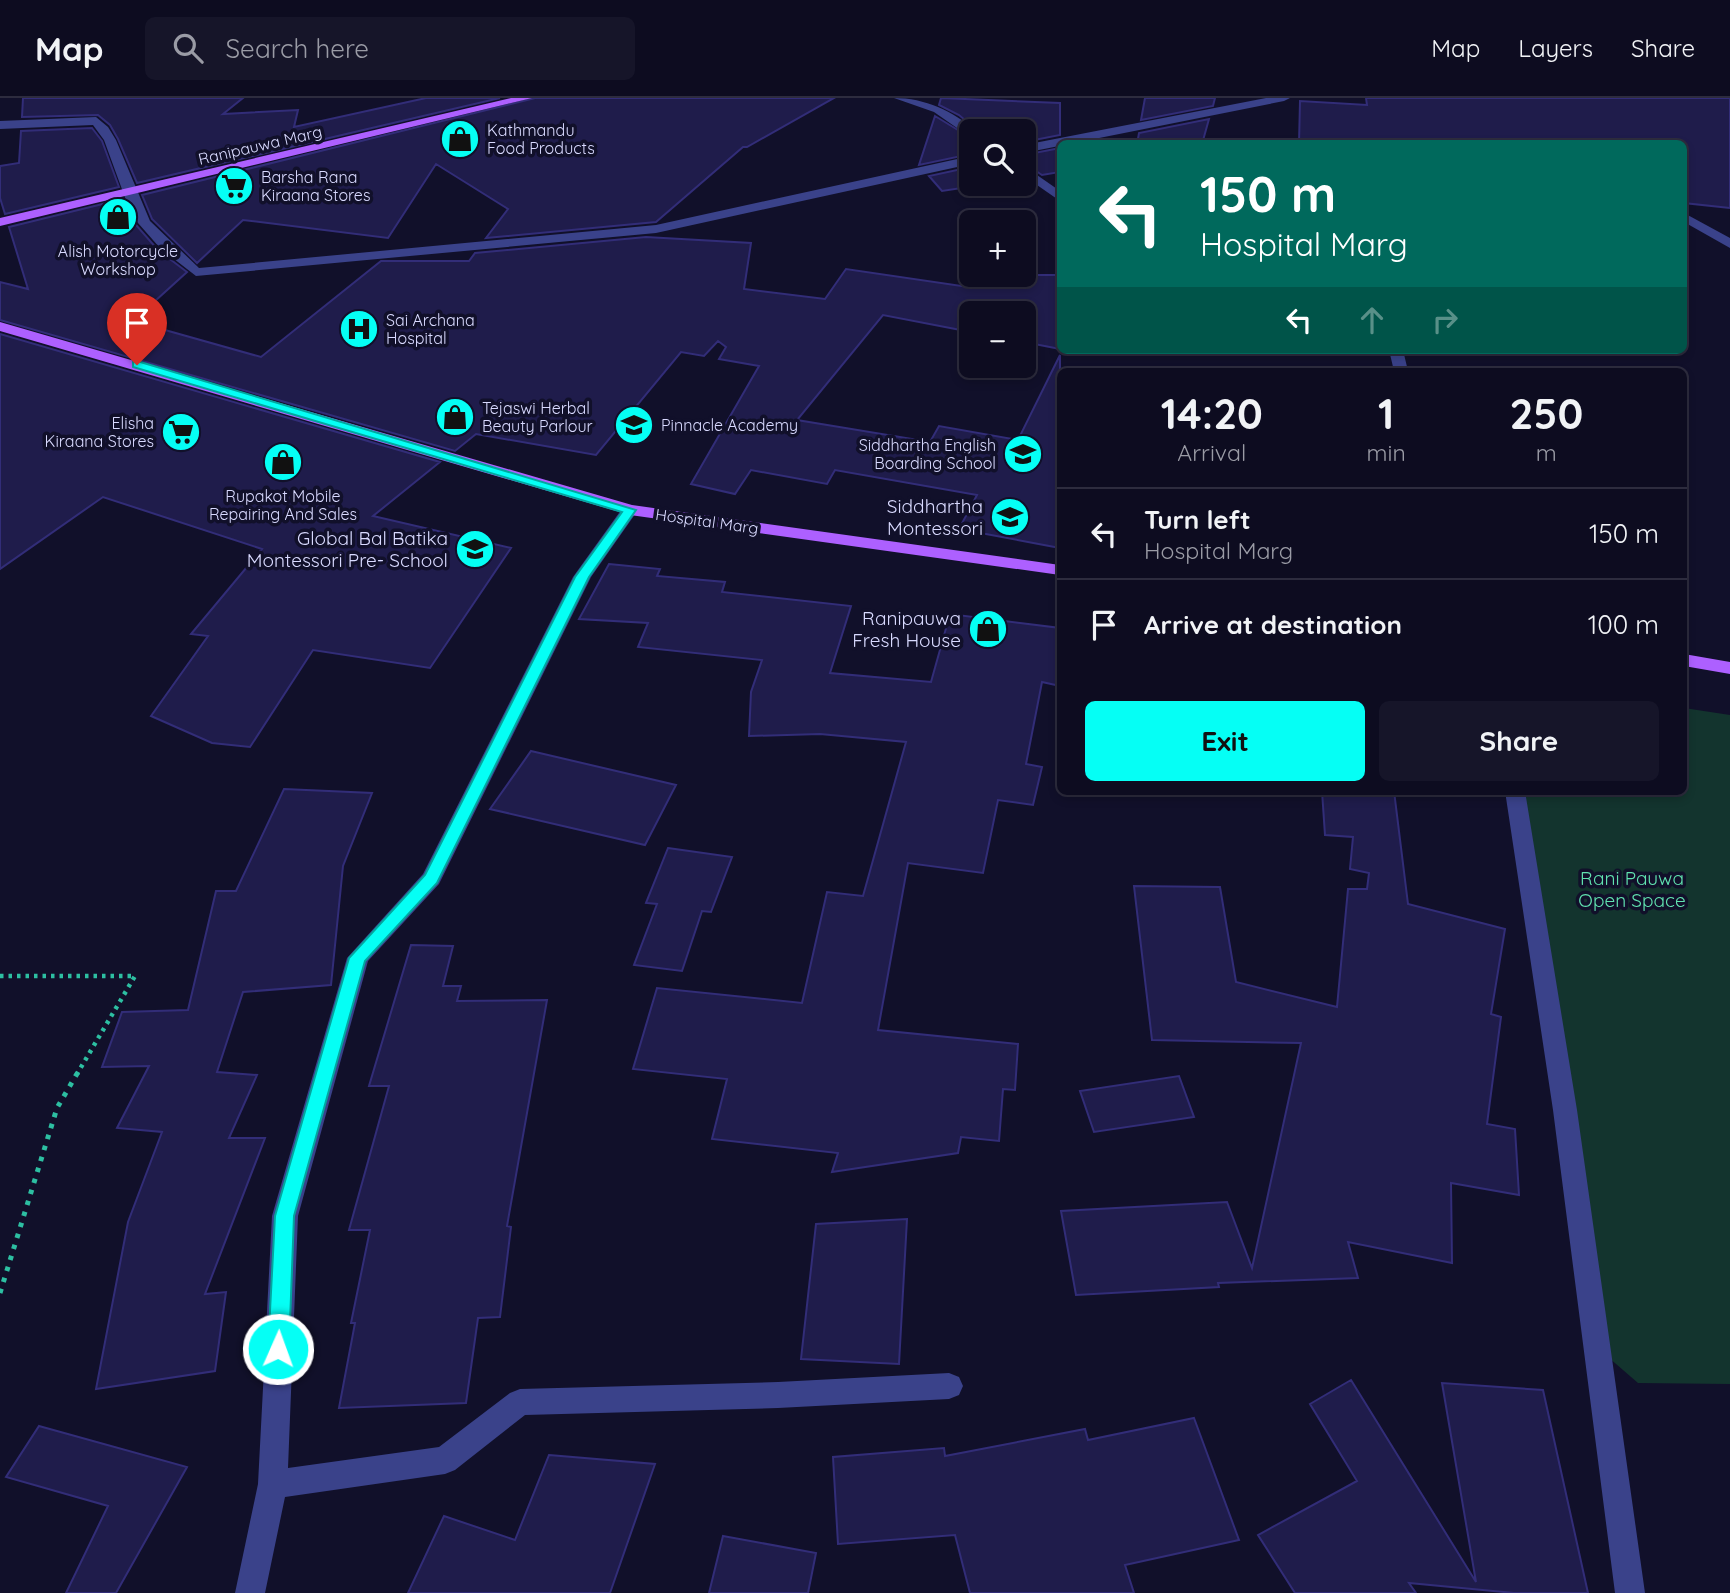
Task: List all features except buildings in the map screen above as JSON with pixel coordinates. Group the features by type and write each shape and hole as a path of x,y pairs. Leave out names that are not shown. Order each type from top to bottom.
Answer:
{"main road":[{"name":"Ranipauwa Marg","path":"0,222 526,98"},
{"name":"Hospital Marg","path":"0,326 630,510 1057,570"},
{"path":"1687,661 1730,668"}],"street":[{"path":"900,98 938,110 959,124"},
{"path":"1070,140 1284,98"},
{"path":"0,125 96,121 106,129 129,193 149,231 196,272 656,229 959,163"},
{"path":"1036,147 1057,143"},
{"path":"1036,179 1057,195"},
{"path":"1687,218 1730,244"},
{"path":"250,1593 273,1484 285,1216 358,958 431,878 582,577 630,510"},
{"path":"1516,795 1565,1110 1630,1593"},
{"path":"273,1484 445,1460 520,1402 778,1395 949,1386"}],"path":[{"path":"0,976 135,976 57,1108 0,1293"}],"green space":[{"name":"Rani Pauwa Open Space","path":"1687,708 1730,715 1730,1384 1638,1383 1593,1344 1521,795 1687,795"}],"place":[{"name":"Kathmandu Food Products","path":"460,139"},
{"name":"Barsha Rana Kiraana Stores","path":"234,186"},
{"name":"Alish Motorcycle Workshop","path":"118,217"},
{"name":"Sai Archana Hospital","path":"359,329"},
{"name":"Tejaswi Herbal Beauty Parlour","path":"455,417"},
{"name":"Pinnacle Academy","path":"634,425"},
{"name":"Elisha Kiraana Stores","path":"181,432"},
{"name":"Siddhartha English Boarding School","path":"1023,454"},
{"name":"Rupakot Mobile Repairing And Sales","path":"283,462"},
{"name":"Siddhartha Montessori","path":"1010,517"},
{"name":"Global Bal Batika Montessori Pre- School","path":"475,549"},
{"name":"Ranipauwa Fresh House","path":"988,629"}],"route":[{"path":"137,365 630,510 582,577 431,878 358,958 285,1216 278,1349"}]}
